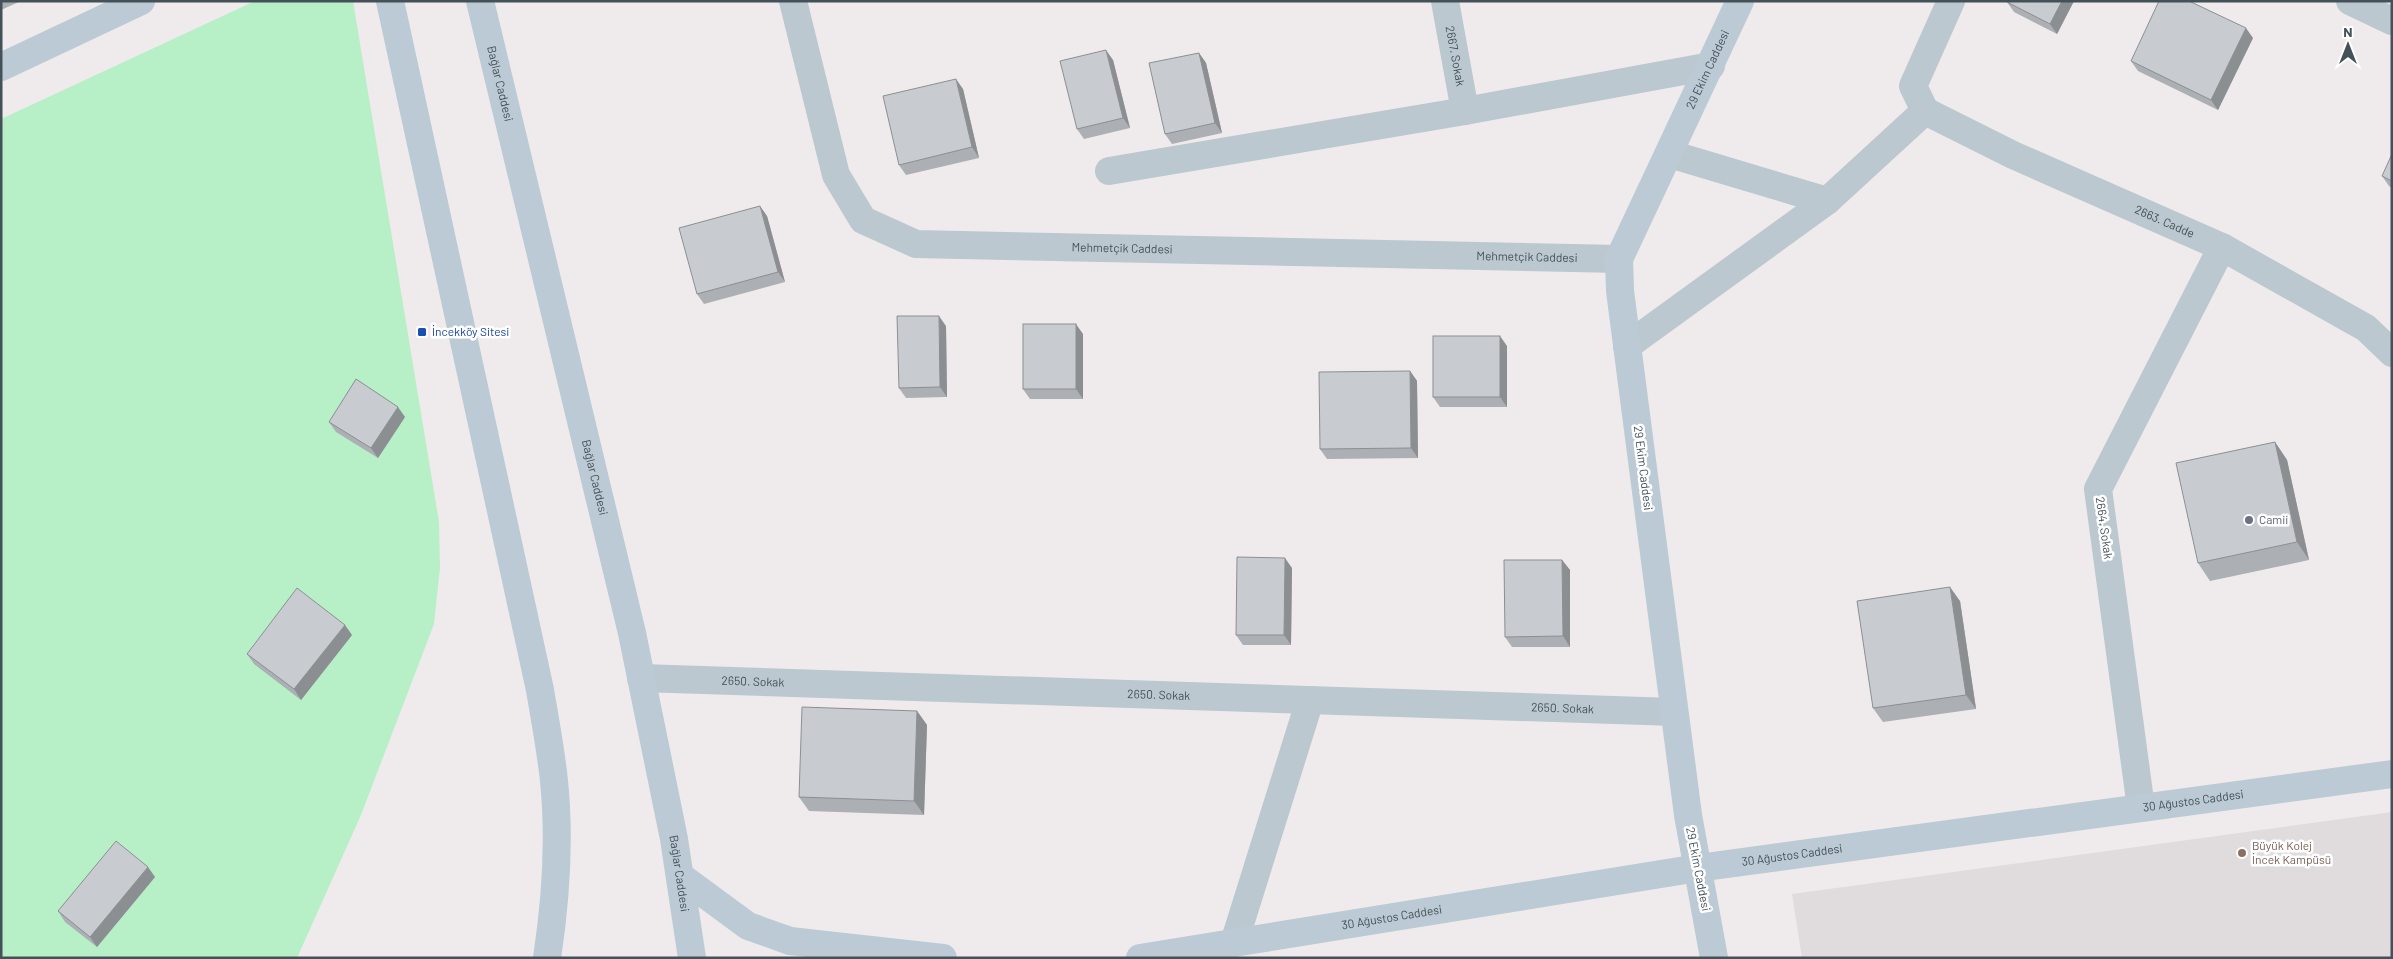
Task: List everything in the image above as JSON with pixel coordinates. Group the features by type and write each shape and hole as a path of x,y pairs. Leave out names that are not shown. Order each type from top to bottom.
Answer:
{"street":[{"path":"1,67 141,1"},
{"path":"390,1 540,690 554,781 557,845 553,918 548,958"},
{"name":"Bağlar Caddesi","path":"480,1 570,371 641,678 680,876 692,958"},
{"name":"Mehmetçik Caddesi","path":"792,1 836,175 863,220 916,244 1619,259"},
{"name":"2667. Sokak","path":"1445,1 1465,111"},
{"name":"29 Ekim Caddesi","path":"1714,958 1688,815 1674,712 1620,291 1619,259 1670,154 1740,1"},
{"path":"1627,346 1827,201 1925,111 1913,86 1951,1"},
{"path":"2350,1 2392,21"},
{"path":"1109,172 1465,111 1710,66"},
{"name":"2663. Cadde","path":"1925,111 2013,155 2222,247 2366,328 2392,353"},
{"path":"1670,154 1827,201"},
{"name":"2664. Sokak","path":"2141,808 2098,490 2222,247"},
{"name":"2650. Sokak","path":"641,678 1674,712"},
{"path":"1234,943 1310,700"},
{"name":"30 Ağustos Caddesi","path":"1140,958 1186,953 1234,943 1698,868 2392,774"},
{"path":"680,876 748,926 790,941 943,958"}],"shaded area":[{"name":"Büyük Kolej İncek Kampüsü","path":"2392,812 2392,958 1802,958 1792,894"}],"green space":[{"path":"255,1 353,1 439,522 440,568 434,624 361,815 297,958 1,958 1,119"}],"building":[{"path":"2008,1 2062,1 2050,24"},
{"path":"2159,1 2189,1 2246,28 2211,100 2131,61"},
{"path":"1106,50 1123,118 1077,129 1060,61"},
{"path":"1199,53 1215,123 1165,134 1149,63"},
{"path":"956,79 972,147 899,165 883,96"},
{"path":"2392,154 2392,181 2382,176"},
{"path":"760,206 778,272 697,294 679,228"},
{"path":"897,316 939,316 940,387 899,388"},
{"path":"1023,324 1076,324 1076,389 1023,389"},
{"path":"1433,336 1500,336 1500,397 1433,397"},
{"path":"1410,371 1411,448 1320,449 1319,372"},
{"path":"356,379 398,407 371,448 329,422"},
{"name":"Camii","path":"2275,442 2297,542 2198,563 2176,463"},
{"path":"1237,557 1285,558 1284,635 1236,635"},
{"path":"1504,560 1562,560 1563,636 1505,637"},
{"path":"1950,587 1966,695 1873,708 1857,601"},
{"path":"297,588 345,625 294,689 247,654"},
{"path":"802,707 917,711 914,801 799,797"},
{"path":"116,841 148,867 90,937 58,911"}],"place":[{"name":"İncekköy Sitesi","path":"422,332"},
{"name":"Camii","path":"2249,520"},
{"name":"Büyük Kolej İncek Kampüsü","path":"2242,853"}]}
